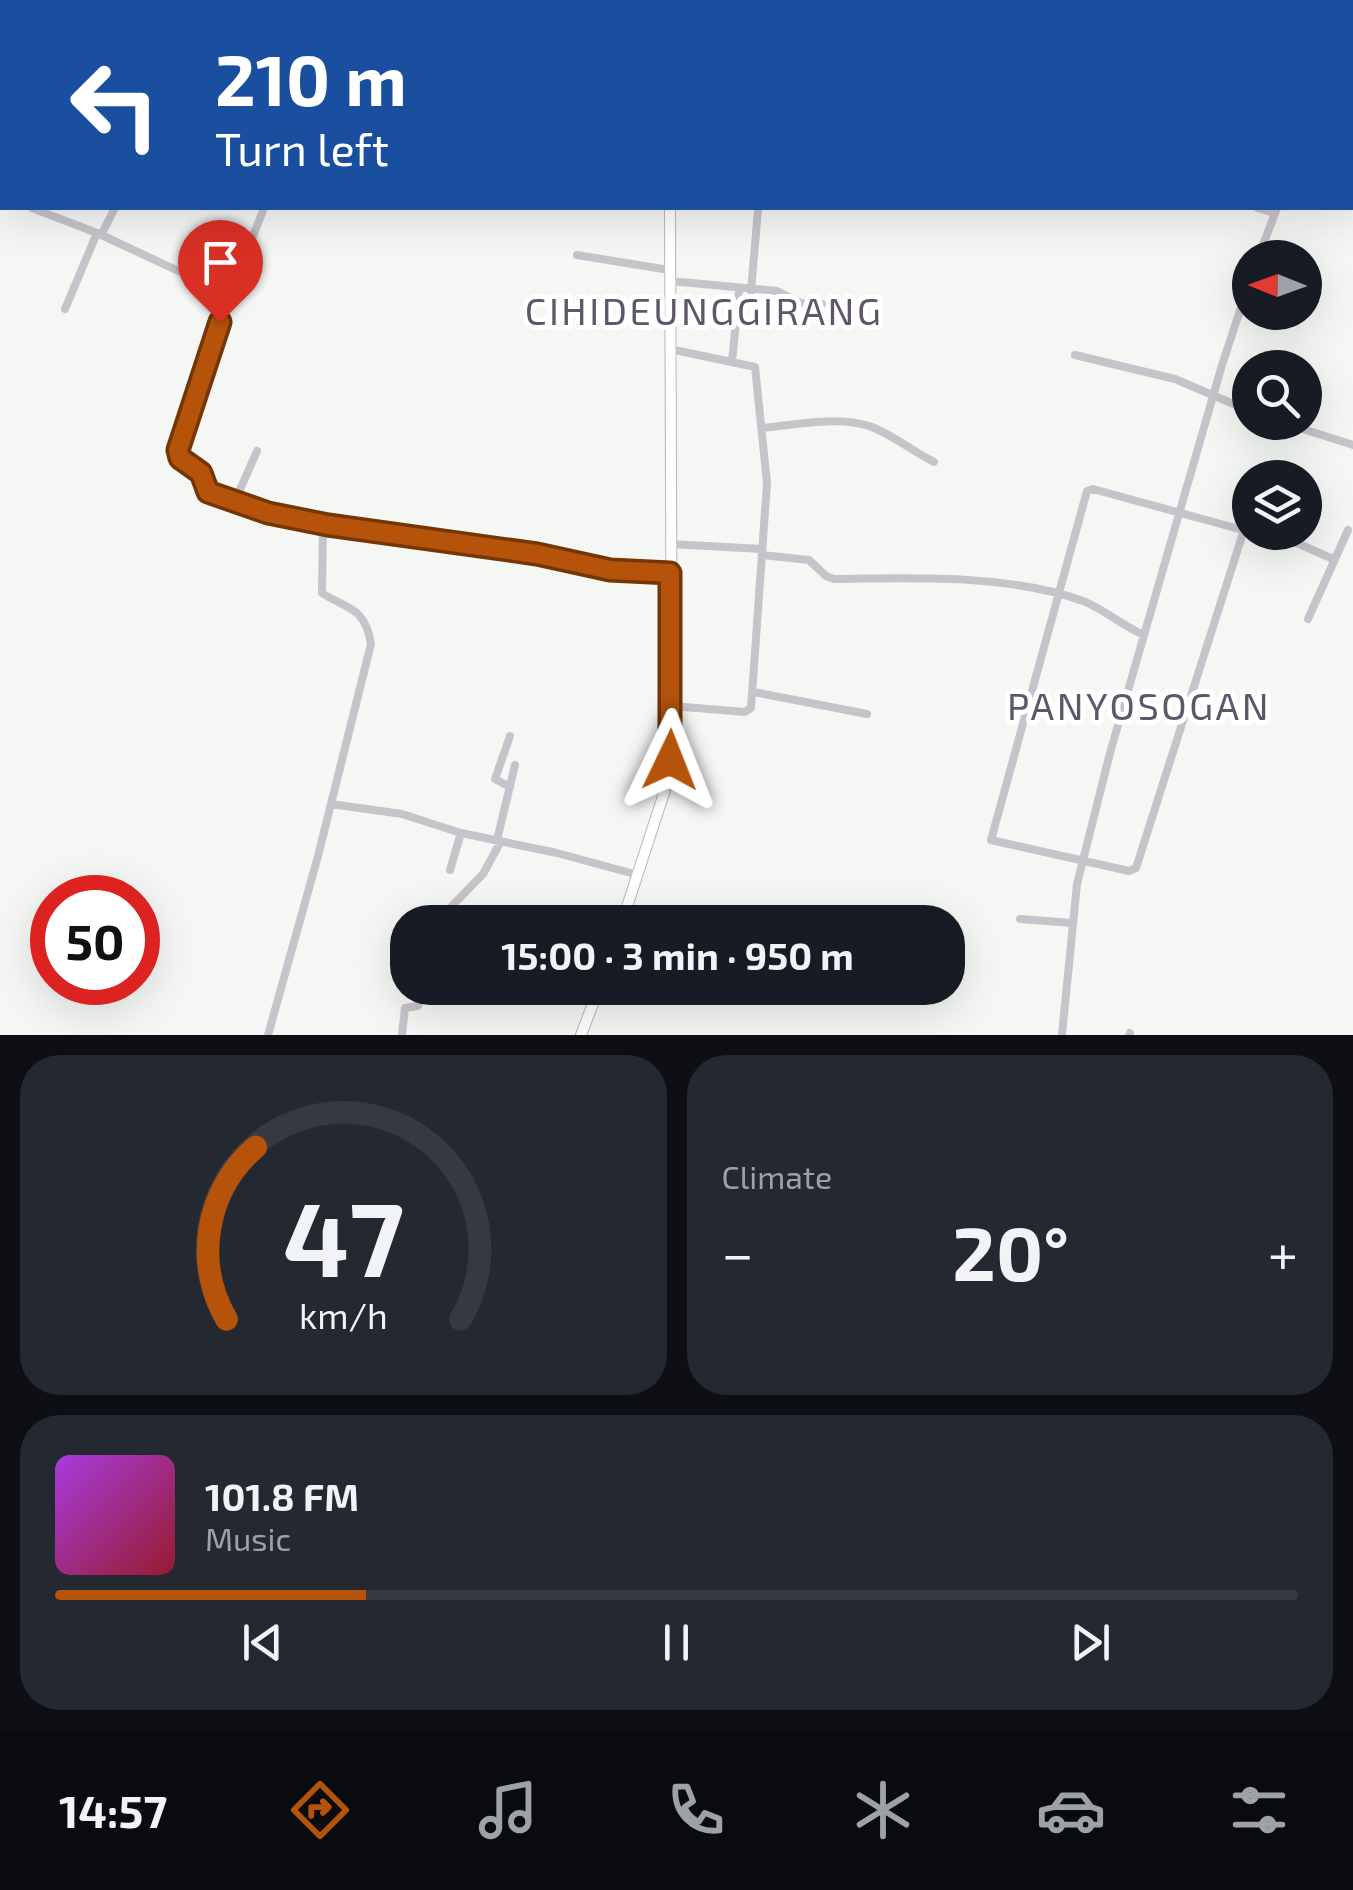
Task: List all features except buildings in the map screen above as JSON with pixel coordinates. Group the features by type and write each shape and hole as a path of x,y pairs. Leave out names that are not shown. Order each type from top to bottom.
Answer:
{"main road":[{"path":"628,905 669,774 670,210"},
{"path":"580,1035 592,1005"}],"street":[{"path":"37,210 230,295"},
{"path":"65,310 114,210"},
{"path":"263,210 230,295 178,454 201,473 208,492 268,513 537,554 610,570 670,573"},
{"path":"751,290 758,210"},
{"path":"1264,240 1275,210"},
{"path":"577,256 739,290 776,291 801,303 822,304"},
{"path":"732,362 739,290"},
{"path":"1062,1035 1082,862 1234,330"},
{"path":"669,349 754,367 767,483 751,708 745,712 672,706"},
{"path":"1075,356 1175,379 1232,404"},
{"path":"762,428 830,422 861,424 934,462"},
{"path":"1322,436 1351,445 1353,434"},
{"path":"235,501 257,451"},
{"path":"1232,528 1093,489 1087,491 990,838 1129,871 1137,866 1240,550"},
{"path":"268,1035 370,644 354,608 322,593 323,522"},
{"path":"1308,619 1348,530"},
{"path":"670,544 806,559 834,579 939,577 1061,595 1082,600 1144,636"},
{"path":"1313,550 1333,559"},
{"path":"754,692 868,714"},
{"path":"510,736 495,780 510,786"},
{"path":"453,905 484,874 499,840 515,765"},
{"path":"331,804 402,814 462,833 638,874"},
{"path":"450,870 462,833"},
{"path":"1020,919 1072,923"},
{"path":"402,1035 404,1008 418,1005"}],"district":[{"name":"CIHIDEUNGGIRANG","path":"704,312"},
{"name":"PANYOSOGAN","path":"1139,707"}],"route":[{"path":"220,322 178,450 180,458 201,473 208,492 268,513 328,525 537,554 610,570 670,573 670,760"}]}
